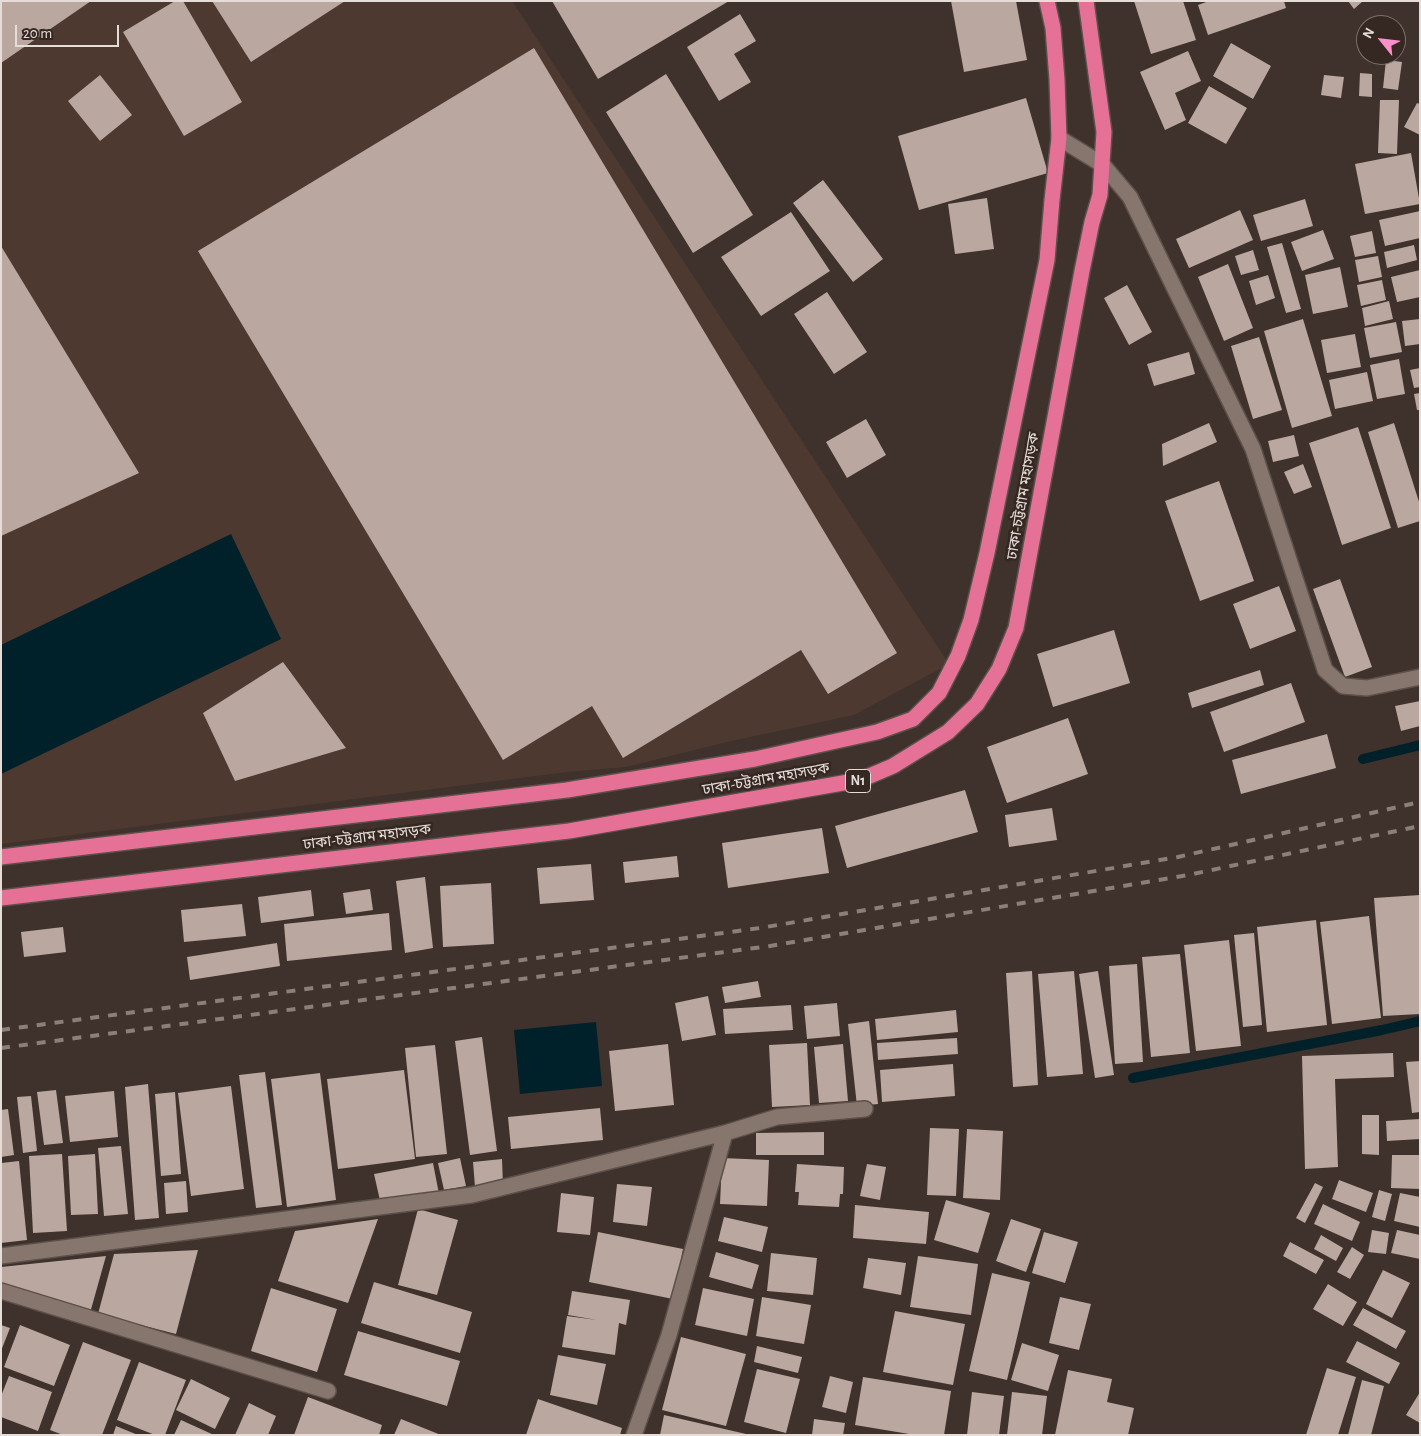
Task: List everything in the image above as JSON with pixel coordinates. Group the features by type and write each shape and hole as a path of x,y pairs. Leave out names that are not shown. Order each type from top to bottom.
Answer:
{"highway":[{"name":"ঢাকা-চট্টগ্রাম মহাসড়ক","path":"1,857 566,790 756,759 878,732 913,719 939,693 958,656 971,620 987,553 1047,260 1060,138 1053,28 1047,1"},
{"name":"ঢাকা-চট্টগ্রাম মহাসড়ক","path":"1,898 569,831 860,780 894,766 948,732 977,704 999,669 1016,628 1082,271 1100,195 1104,132 1086,1"}],"street":[{"path":"1060,138 1103,165 1130,196 1253,449 1325,670 1343,686 1367,688 1420,678"},
{"path":"1,1256 472,1195 724,1133 777,1117 865,1109"},
{"path":"634,1435 670,1335 724,1133"},
{"path":"1,1291 328,1390"}],"shaded area":[{"path":"1,1 512,1 949,664 854,715 727,742 626,767 567,772 1,844"}],"water":[{"path":"231,534 281,639 1,774 1,645"},
{"path":"596,1022 602,1086 520,1094 514,1030"}],"building":[{"path":"1,1 91,1 1,63"},
{"path":"175,1 183,1 242,102 184,136 123,32"},
{"path":"212,1 345,1 251,62"},
{"path":"552,1 729,1 598,79"},
{"path":"951,1 1016,1 1027,60 964,72"},
{"path":"1134,1 1183,1 1196,40 1151,54"},
{"path":"1209,1 1284,1 1286,8 1208,35 1198,5"},
{"path":"1348,1 1363,1 1354,9"},
{"path":"740,14 756,41 734,54 751,82 719,101 687,47"},
{"path":"1231,43 1271,66 1253,99 1213,76"},
{"path":"534,48 897,653 828,694 801,650 623,758 592,706 503,760 198,251"},
{"path":"1188,51 1201,81 1175,93 1186,120 1165,130 1140,72"},
{"path":"1385,65 1402,65 1398,90 1383,88"},
{"path":"1360,73 1372,74 1372,97 1359,96"},
{"path":"666,74 753,215 693,253 606,112"},
{"path":"100,75 132,115 100,141 68,101"},
{"path":"1324,75 1344,77 1341,98 1321,95"},
{"path":"1209,86 1247,108 1226,144 1188,123"},
{"path":"1026,98 1048,173 919,210 898,136"},
{"path":"1380,100 1399,100 1397,154 1378,153"},
{"path":"1417,103 1420,104 1420,135 1404,127"},
{"path":"1411,153 1420,204 1365,214 1355,164"},
{"path":"823,180 883,259 853,282 793,203"},
{"path":"987,198 994,249 955,254 948,204"},
{"path":"1305,199 1313,226 1261,241 1253,215"},
{"path":"1240,210 1253,240 1189,268 1176,239"},
{"path":"1420,211 1420,238 1385,246 1379,220"},
{"path":"791,212 830,271 761,316 721,257"},
{"path":"1323,230 1334,259 1302,271 1291,242"},
{"path":"1372,231 1376,253 1355,257 1350,236"},
{"path":"1282,243 1301,309 1286,313 1267,247"},
{"path":"1414,245 1417,260 1387,268 1384,252"},
{"path":"1,246 139,473 1,536"},
{"path":"1253,250 1259,270 1241,275 1235,256"},
{"path":"1378,256 1382,277 1359,282 1355,260"},
{"path":"1228,264 1253,328 1224,341 1198,277"},
{"path":"1340,267 1348,307 1313,314 1305,275"},
{"path":"1420,270 1420,297 1397,302 1391,277"},
{"path":"1268,275 1275,298 1256,305 1249,281"},
{"path":"1382,280 1386,300 1361,306 1357,285"},
{"path":"1127,285 1152,332 1129,345 1104,298"},
{"path":"827,292 867,352 834,374 794,314"},
{"path":"1389,301 1393,319 1365,326 1362,308"},
{"path":"1303,319 1332,416 1292,428 1264,331"},
{"path":"1420,319 1420,344 1405,346 1402,321"},
{"path":"1396,322 1402,352 1370,358 1364,328"},
{"path":"1355,334 1361,367 1327,373 1321,340"},
{"path":"1259,337 1282,410 1253,419 1231,346"},
{"path":"1189,352 1195,374 1154,386 1147,364"},
{"path":"1399,359 1405,394 1377,399 1370,365"},
{"path":"1420,368 1420,387 1414,388 1410,370"},
{"path":"1367,372 1373,401 1335,409 1329,380"},
{"path":"1420,393 1420,410 1417,410 1414,394"},
{"path":"866,419 886,455 847,478 826,442"},
{"path":"1209,423 1217,442 1163,466 1162,444"},
{"path":"1394,423 1420,505 1420,521 1398,528 1368,432"},
{"path":"1358,427 1391,528 1342,545 1309,443"},
{"path":"1294,435 1299,456 1273,462 1268,441"},
{"path":"1303,464 1312,487 1294,494 1284,472"},
{"path":"1219,481 1254,581 1200,601 1165,501"},
{"path":"1340,579 1372,667 1345,677 1313,589"},
{"path":"1279,586 1296,631 1250,649 1233,604"},
{"path":"1114,630 1130,683 1053,707 1037,654"},
{"path":"283,662 346,748 235,781 203,713"},
{"path":"1260,670 1264,685 1192,708 1188,693"},
{"path":"1291,683 1305,722 1224,752 1210,712"},
{"path":"1420,701 1420,726 1401,731 1395,706"},
{"path":"1068,718 1088,774 1007,803 987,747"},
{"path":"1327,734 1336,768 1241,794 1232,760"},
{"path":"965,790 978,832 847,868 835,826"},
{"path":"1052,808 1057,840 1009,847 1005,815"},
{"path":"822,828 829,873 728,888 722,843"},
{"path":"677,856 679,877 625,883 623,862"},
{"path":"591,864 594,900 540,904 537,868"},
{"path":"425,877 433,948 405,953 396,881"},
{"path":"491,883 494,944 443,947 440,886"},
{"path":"370,889 373,910 346,914 343,893"},
{"path":"311,890 314,916 261,923 258,897"},
{"path":"1420,895 1420,1014 1383,1016 1374,898"},
{"path":"242,904 246,936 184,942 181,910"},
{"path":"389,913 392,950 287,961 284,924"},
{"path":"1369,916 1381,1018 1332,1024 1320,922"},
{"path":"1316,920 1327,1025 1267,1032 1257,927"},
{"path":"63,927 66,952 24,957 21,932"},
{"path":"1254,933 1262,1025 1243,1027 1234,935"},
{"path":"1229,940 1241,1046 1196,1051 1184,945"},
{"path":"277,943 280,966 190,980 187,957"},
{"path":"1180,954 1190,1053 1151,1057 1142,957"},
{"path":"1137,964 1143,1062 1115,1064 1109,966"},
{"path":"1032,971 1038,1085 1013,1087 1006,973"},
{"path":"1074,971 1083,1074 1047,1077 1038,974"},
{"path":"1098,971 1114,1075 1095,1078 1079,974"},
{"path":"758,981 761,997 725,1003 722,987"},
{"path":"708,996 716,1035 682,1041 675,1003"},
{"path":"837,1003 840,1036 807,1039 804,1006"},
{"path":"791,1005 793,1030 725,1034 723,1009"},
{"path":"956,1010 958,1032 877,1040 875,1019"},
{"path":"869,1021 878,1104 857,1106 848,1024"},
{"path":"482,1037 497,1151 470,1155 455,1041"},
{"path":"957,1038 958,1054 878,1060 877,1043"},
{"path":"807,1043 810,1105 772,1107 769,1045"},
{"path":"668,1044 674,1105 615,1111 609,1051"},
{"path":"843,1044 848,1101 819,1103 814,1047"},
{"path":"435,1045 447,1154 416,1157 405,1048"},
{"path":"1393,1053 1394,1077 1335,1079 1338,1167 1305,1169 1302,1056"},
{"path":"1420,1061 1420,1112 1412,1113 1406,1062"},
{"path":"953,1064 955,1096 882,1102 880,1070"},
{"path":"404,1070 415,1159 338,1169 327,1079"},
{"path":"265,1072 282,1205 256,1208 239,1075"},
{"path":"320,1073 336,1200 287,1207 271,1079"},
{"path":"148,1084 159,1218 135,1220 125,1087"},
{"path":"231,1086 244,1189 191,1196 178,1093"},
{"path":"56,1090 63,1143 44,1145 37,1092"},
{"path":"114,1091 118,1137 70,1142 65,1096"},
{"path":"175,1092 181,1174 161,1176 155,1094"},
{"path":"31,1096 37,1151 23,1153 17,1097"},
{"path":"600,1108 603,1140 511,1149 508,1117"},
{"path":"8,1109 14,1155 1,1157 1,1110"},
{"path":"1362,1115 1379,1115 1379,1155 1362,1154"},
{"path":"1420,1119 1420,1139 1387,1141 1386,1121"},
{"path":"930,1128 959,1129 956,1196 927,1195"},
{"path":"967,1129 1003,1131 1000,1200 963,1198"},
{"path":"824,1132 824,1155 756,1155 756,1133"},
{"path":"121,1146 128,1214 104,1216 98,1148"},
{"path":"62,1154 67,1231 33,1233 29,1156"},
{"path":"95,1154 98,1214 71,1215 68,1156"},
{"path":"1392,1155 1420,1155 1420,1189 1391,1188"},
{"path":"460,1158 466,1186 444,1190 438,1163"},
{"path":"722,1158 769,1160 767,1206 720,1204"},
{"path":"502,1159 503,1185 475,1187 473,1162"},
{"path":"19,1161 27,1240 1,1243 1,1163"},
{"path":"433,1163 439,1194 381,1205 374,1174"},
{"path":"797,1164 844,1167 843,1194 840,1194 839,1207 798,1205 799,1192 795,1192"},
{"path":"867,1164 886,1167 880,1200 860,1196"},
{"path":"1339,1180 1373,1193 1366,1212 1332,1199"},
{"path":"186,1181 188,1212 166,1214 164,1183"},
{"path":"1315,1183 1323,1187 1305,1223 1296,1218"},
{"path":"617,1184 652,1187 647,1226 613,1222"},
{"path":"1379,1190 1392,1194 1385,1221 1372,1217"},
{"path":"561,1193 594,1197 590,1235 557,1232"},
{"path":"1400,1193 1420,1197 1420,1227 1394,1221"},
{"path":"946,1200 990,1213 978,1253 934,1240"},
{"path":"1323,1204 1360,1222 1352,1241 1314,1224"},
{"path":"855,1205 929,1212 926,1244 853,1238"},
{"path":"418,1209 458,1220 437,1295 398,1285"},
{"path":"724,1217 768,1227 762,1252 718,1241"},
{"path":"378,1219 348,1303 278,1281 295,1231"},
{"path":"1011,1219 1041,1229 1026,1272 996,1261"},
{"path":"1372,1230 1389,1233 1386,1254 1368,1252"},
{"path":"1397,1230 1420,1235 1420,1259 1391,1253"},
{"path":"598,1232 683,1249 673,1299 589,1282"},
{"path":"1044,1232 1078,1242 1065,1283 1032,1273"},
{"path":"1321,1235 1343,1248 1336,1261 1314,1249"},
{"path":"1290,1242 1324,1260 1316,1274 1283,1256"},
{"path":"1352,1247 1364,1255 1350,1279 1337,1272"},
{"path":"198,1250 176,1334 98,1314 114,1254"},
{"path":"716,1252 759,1265 752,1289 709,1277"},
{"path":"771,1253 817,1258 813,1295 767,1291"},
{"path":"106,1256 90,1313 1,1288 1,1267"},
{"path":"918,1256 978,1264 971,1315 910,1307"},
{"path":"868,1258 906,1263 901,1295 863,1288"},
{"path":"1383,1270 1410,1283 1392,1318 1366,1304"},
{"path":"992,1273 1030,1282 1007,1380 969,1371"},
{"path":"374,1282 472,1312 460,1353 361,1323"},
{"path":"1328,1284 1357,1302 1343,1326 1313,1309"},
{"path":"271,1288 337,1309 317,1372 251,1351"},
{"path":"703,1288 754,1299 747,1336 695,1325"},
{"path":"572,1291 630,1300 626,1325 619,1323 615,1355 562,1347 567,1316 597,1320 568,1315"},
{"path":"762,1297 811,1305 804,1344 756,1336"},
{"path":"1060,1297 1091,1304 1079,1350 1049,1343"},
{"path":"1363,1308 1406,1331 1396,1349 1353,1325"},
{"path":"895,1311 965,1324 953,1385 883,1372"},
{"path":"1,1325 10,1328 1,1351"},
{"path":"20,1325 70,1345 54,1386 4,1367"},
{"path":"358,1331 460,1361 447,1406 344,1375"},
{"path":"681,1337 746,1354 726,1426 662,1410"},
{"path":"1357,1341 1400,1363 1389,1384 1346,1362"},
{"path":"83,1342 131,1360 102,1435 63,1435 50,1430"},
{"path":"1022,1343 1059,1355 1048,1391 1011,1380"},
{"path":"757,1346 802,1357 798,1373 754,1362"},
{"path":"558,1355 606,1364 597,1405 550,1395"},
{"path":"139,1362 186,1380 165,1435 155,1435 117,1420"},
{"path":"1327,1368 1356,1377 1338,1435 1306,1435"},
{"path":"757,1369 800,1379 786,1433 744,1422"},
{"path":"1068,1370 1112,1379 1107,1402 1134,1408 1128,1435 1055,1435"},
{"path":"9,1376 52,1392 38,1431 1,1417 1,1396"},
{"path":"830,1376 853,1382 846,1413 822,1407"},
{"path":"863,1377 951,1391 944,1435 915,1435 855,1425"},
{"path":"191,1379 230,1398 215,1429 176,1410"},
{"path":"1362,1380 1384,1386 1371,1435 1348,1435"},
{"path":"972,1392 1004,1396 999,1435 967,1435"},
{"path":"1012,1392 1047,1396 1042,1435 1007,1435"},
{"path":"1420,1392 1420,1423 1406,1415"},
{"path":"308,1397 382,1425 379,1435 294,1435"},
{"path":"538,1399 622,1428 620,1435 526,1435"},
{"path":"249,1403 276,1416 268,1435 235,1435"},
{"path":"664,1415 746,1434 746,1435 660,1435"},
{"path":"401,1419 441,1435 394,1435"},
{"path":"814,1419 845,1423 843,1435 812,1435"},
{"path":"181,1420 214,1435 174,1435"},
{"path":"116,1426 138,1435 113,1435"}],"waterway":[{"path":"1363,759 1420,745"},
{"path":"1133,1078 1420,1021"}],"railway":[{"path":"1,1030 760,928 1178,857 1420,802"},
{"path":"1,1048 770,946 1188,875 1420,826"}]}
